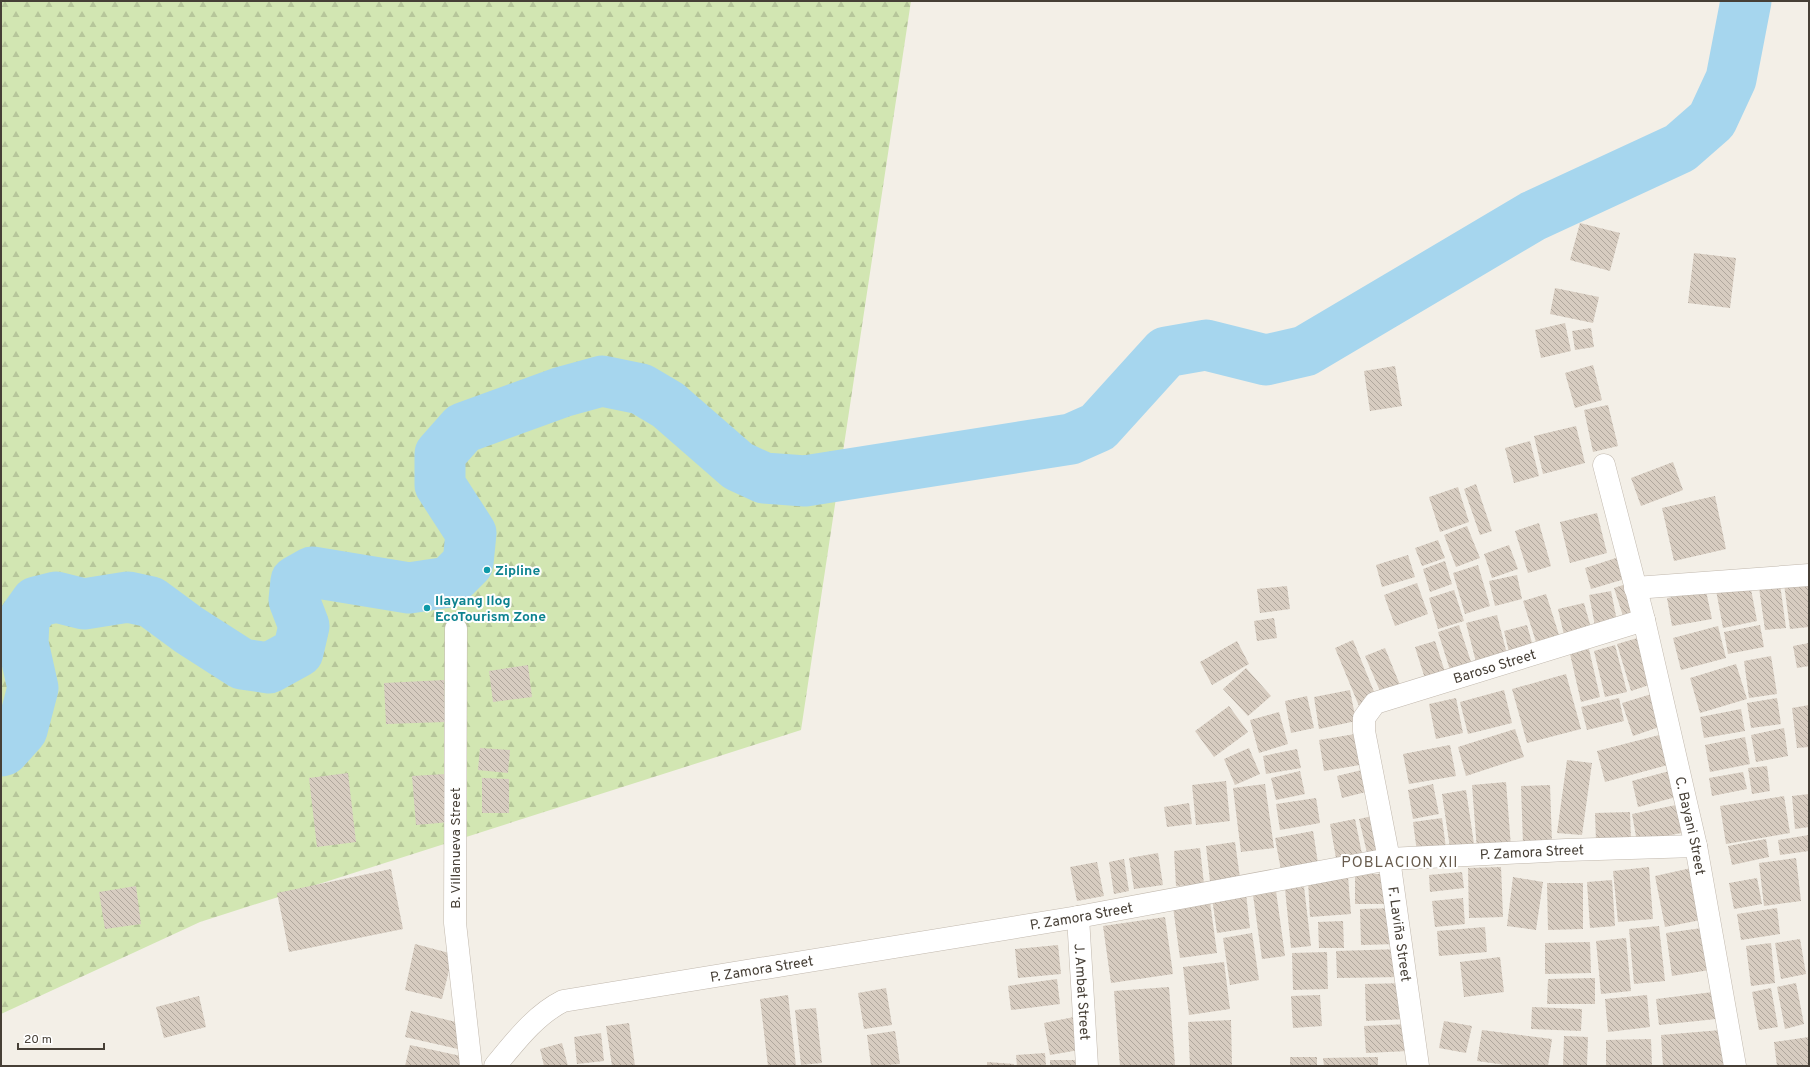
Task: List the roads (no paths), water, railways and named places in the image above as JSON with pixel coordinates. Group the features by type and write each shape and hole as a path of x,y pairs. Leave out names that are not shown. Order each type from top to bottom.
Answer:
{"street":[{"name":"C. Bayani Street","path":"1604,464 1644,620 1696,846 1735,1066"},
{"path":"1635,588 1809,575"},
{"name":"Baroso Street","path":"1364,731 1364,718 1375,703 1644,620"},
{"name":"B. Villanueva Street","path":"456,630 455,923 471,1066"},
{"name":"F. Laviña Street","path":"1364,731 1389,859 1418,1066"},
{"name":"P. Zamora Street","path":"495,1066 525,1030 547,1010 564,1002 1078,917 1389,859 1566,850 1696,846"},
{"name":"J. Ambat Street","path":"1078,917 1086,1066"}],"waterway":[{"path":"1,751 4,750 22,730 33,688 23,643 24,619 36,602 56,597 84,604 128,597 151,602 189,630 242,664 269,668 298,652 304,626 294,600 296,581 312,572 409,588 449,582 468,563 471,533 440,485 440,454 463,428 562,392 602,381 641,389 668,405 738,466 764,478 805,481 1071,439 1098,427 1166,352 1206,345 1266,360 1305,351 1533,216 1680,148 1712,120 1731,79 1746,1"}],"place":[{"name":"Zipline","path":"487,570"},
{"name":"Ilayang Ilog EcoTourism Zone","path":"427,608"}],"district":[{"name":"POBLACION XII","path":"1400,862"}]}
